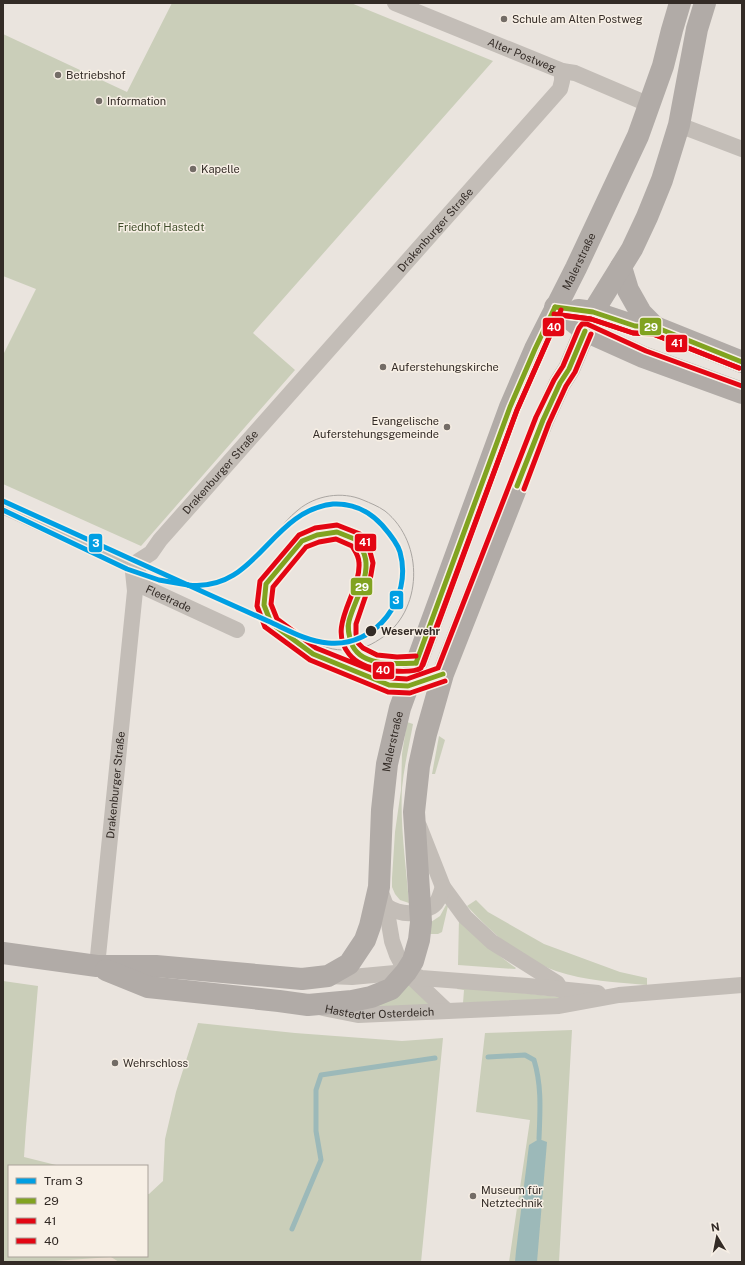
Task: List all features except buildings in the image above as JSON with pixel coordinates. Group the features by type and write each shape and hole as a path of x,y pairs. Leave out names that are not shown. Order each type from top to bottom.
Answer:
{"main road":[{"name":"Malerstraße","path":"328,976 349,964 364,940 383,896 382,810 388,764 400,708 510,407 534,349 638,136 663,66 680,3"},
{"path":"308,1005 352,1001 371,997 391,989 406,972 413,961 419,940 420,912 414,812 419,766 426,734 443,674 543,420 560,383 569,369 589,321 621,267 647,217 662,180 678,125 697,30 705,3"},
{"path":"621,267 628,290 640,313 655,327"},
{"path":"555,307 589,321 643,357 742,393"},
{"path":"589,321 655,327 742,362"},
{"name":"Hastedter Osterdeich","path":"3,953 97,966 156,966 302,979 328,976"},
{"name":"Hastedter Osterdeich","path":"97,966 148,988 308,1005"}],"street":[{"name":"Alter Postweg","path":"395,3 562,71 575,73 650,105"},
{"name":"Drakenburger Straße","path":"97,966 134,591 133,572 137,562 151,553 160,540 560,89 562,71"},
{"path":"678,125 742,149"},
{"path":"3,506 135,567"},
{"name":"Fleetrade","path":"135,567 144,587 237,630"},
{"path":"414,812 443,887 465,917 492,942 557,983 561,990"},
{"path":"383,896 394,911 412,914 420,912 436,904 443,887"},
{"name":"Malerstraße","path":"383,896 391,938 406,972 447,1011"},
{"name":"Hastedter Osterdeich","path":"328,976 352,977 406,972 421,978 521,985 619,995"},
{"name":"Hastedter Osterdeich","path":"308,1005 358,1015 559,1006 619,995 742,985"}],"green space":[{"name":"Friedhof Hastedt","path":"172,3 351,3 493,61 253,333 295,370 141,546 3,484 3,355 36,289 3,276 3,34 127,92"},
{"path":"407,722 413,724 402,788 403,831 409,903 400,900 392,887 395,832 401,790 402,754"},
{"path":"439,736 445,740 435,774 432,774"},
{"path":"476,900 488,912 544,944 620,972 647,978 647,985 601,981 578,977 556,971 530,960 507,944 486,926 467,906"},
{"path":"446,905 448,906 442,932 438,934 429,934 431,922 440,916"},
{"path":"459,918 472,932 516,968 458,965"},
{"path":"3,981 38,986 24,1157 56,1165 8,1165 8,1257 148,1257 148,1194 163,1181 165,1139 176,1092 198,1023 295,1033 402,1041 443,1038 421,1262 3,1262"},
{"path":"409,984 436,1005 373,1008"},
{"path":"458,986 569,998 463,1003 464,990 457,989"},
{"path":"572,1030 559,1262 509,1262 530,1120 476,1112 485,1033"}],"shaded area":[{"path":"111,1257 119,1262 40,1262"}],"water":[{"path":"539,1139 547,1142 537,1262 515,1262 529,1145"}],"waterway":[{"path":"488,1057 525,1055 534,1060 537,1070 539,1089 539,1139"},
{"path":"292,1229 321,1160 316,1131 316,1090 321,1075 435,1058"}],"tram line":[{"path":"275,535 298,510 313,501 338,495 355,497 385,511 398,525 407,541 412,558 414,577 411,595 405,612 394,627 380,639 362,648 353,650 338,650 327,648 303,638"},
{"name":"3","path":"3,501 188,585"},
{"name":"3","path":"333,504 347,505 360,509 372,516 390,534 400,552 403,569 401,586 396,602 387,617 375,629 361,637 345,642 328,643 312,640 297,635 188,585 211,584 231,577 247,565 293,521 311,510 333,504"},
{"name":"3","path":"3,510 127,569 159,580 188,585"}],"transit line":[{"name":"29","path":"555,307 593,312 635,326 655,327 742,362"},
{"name":"29","path":"416,663 510,407 555,307"},
{"name":"41","path":"423,665 517,410 561,310"},
{"name":"41","path":"554,314 591,319 633,333 653,334 739,368"},
{"name":"40","path":"739,368 653,334 633,333 591,319 559,315 517,410 421,668 413,671 377,669 360,663 349,654 343,643 341,632 346,609 355,586 359,560 352,546 336,539 319,542 306,547 273,587 271,604 277,619 316,648 391,678 407,679 438,668 536,417 554,380 563,366 582,324 587,324 646,351 742,386"},
{"name":"29","path":"517,486 543,420 560,383 569,369 585,331"},
{"name":"41","path":"524,489 549,423 566,386 575,372 591,334"},
{"name":"41","path":"416,656 397,657 377,655 363,648 358,643 356,624 369,586 373,563 369,548 360,534 337,525 315,528 299,535 260,581 257,606 265,627 310,660 388,692 410,693 445,681"},
{"name":"29","path":"416,663 398,664 370,660 355,650 351,642 348,632 348,624 366,570 365,557 357,540 337,532 317,535 302,541 266,584 264,605 271,623 313,654 389,685 408,686 443,674"}],"place":[{"name":"Schule am Alten Postweg","path":"504,19"},
{"name":"Betriebshof","path":"58,75"},
{"name":"Information","path":"99,101"},
{"name":"Kapelle","path":"193,169"},
{"name":"Auferstehungskirche","path":"383,367"},
{"name":"Evangelische Auferstehungsgemeinde","path":"447,427"},
{"name":"Weserwehr","path":"371,631"},
{"name":"Wehrschloss","path":"115,1063"},
{"name":"Museum für Netztechnik","path":"473,1196"}]}
